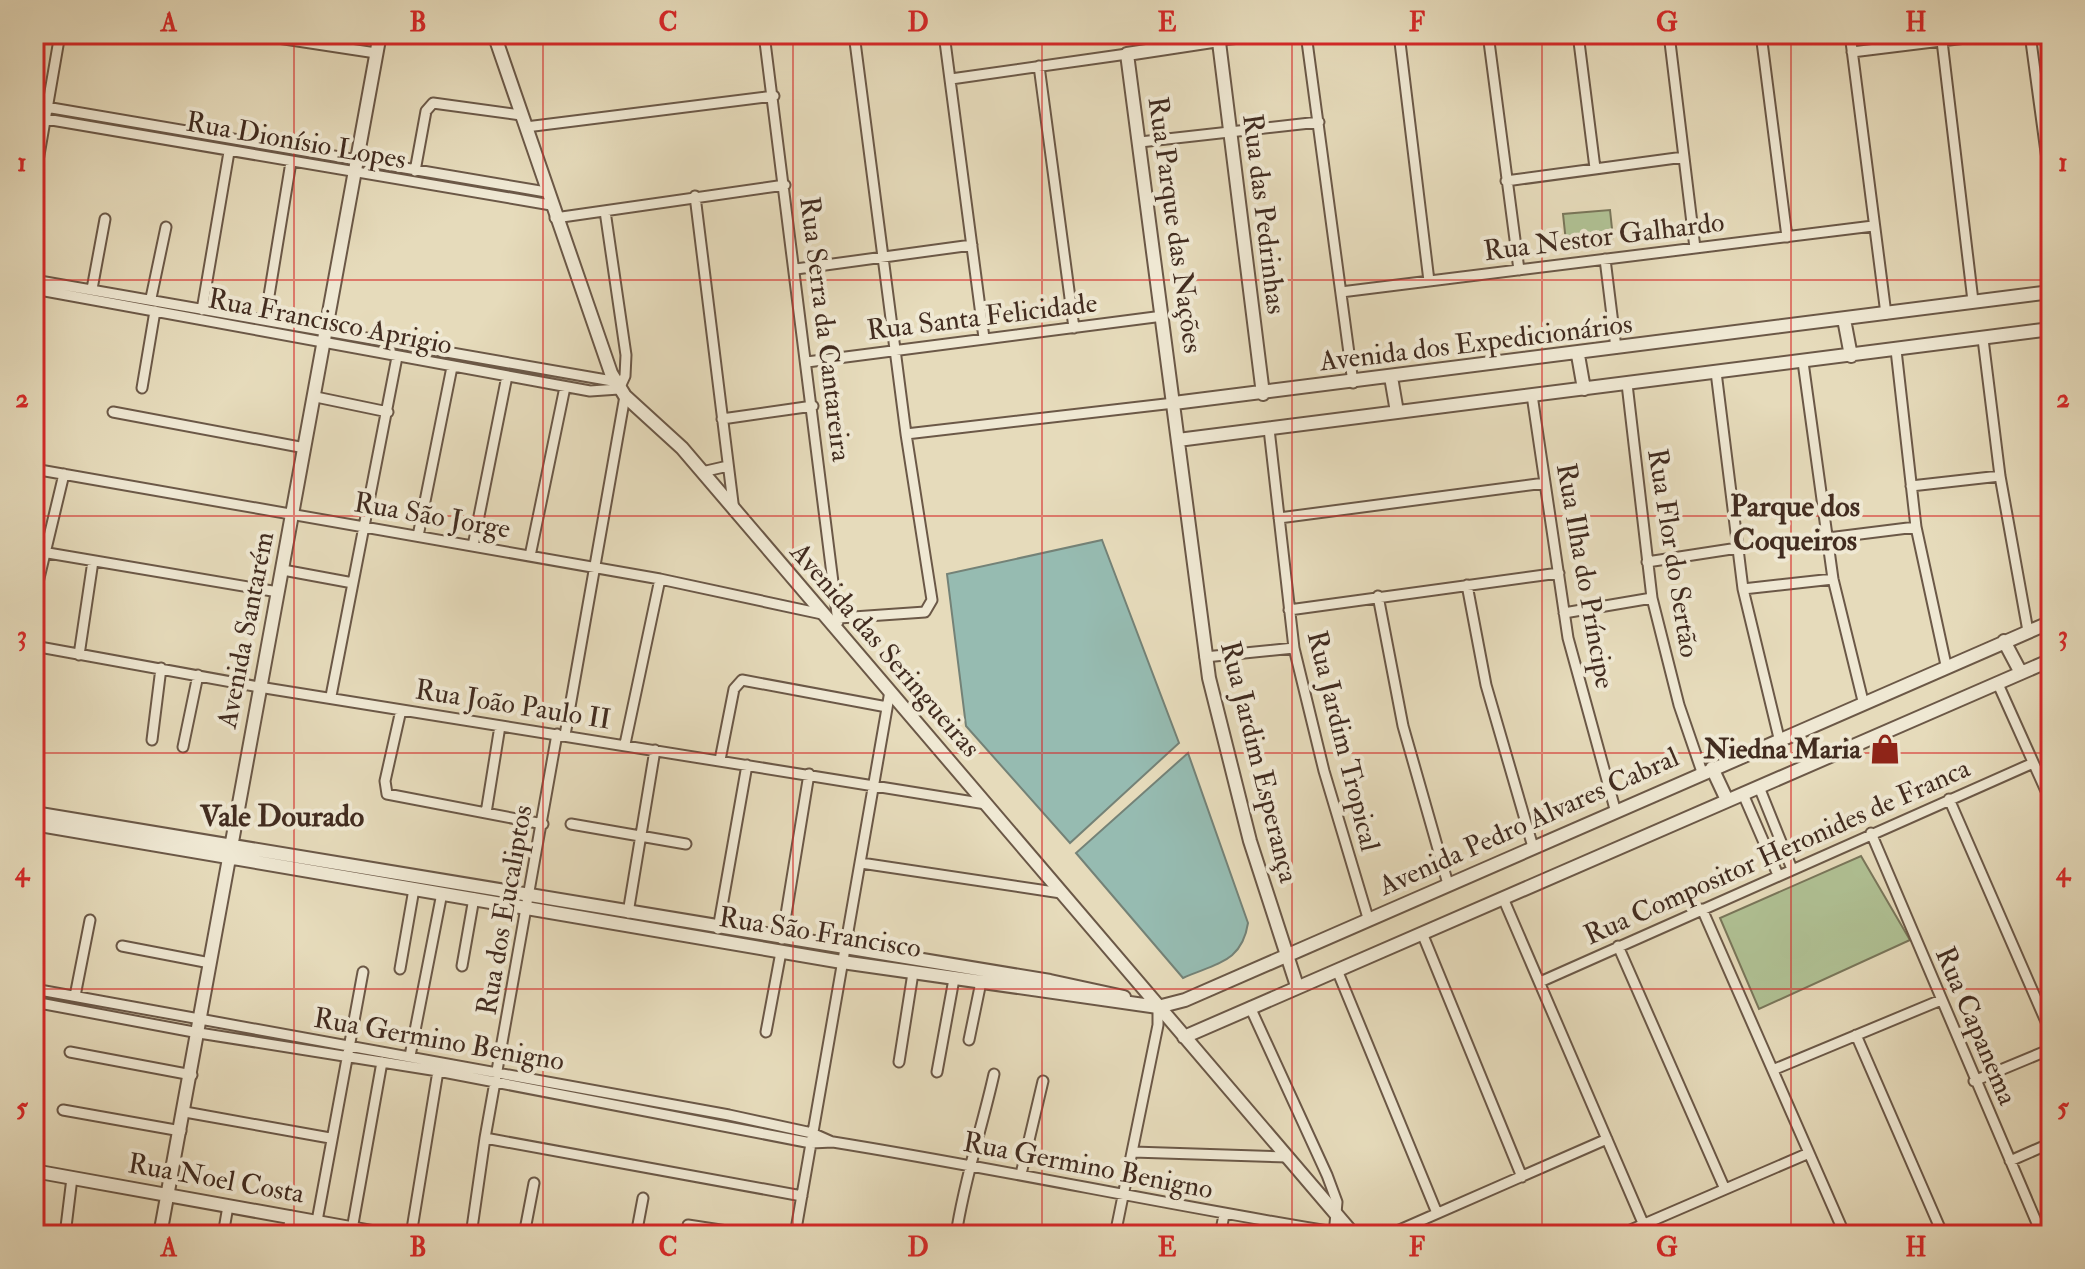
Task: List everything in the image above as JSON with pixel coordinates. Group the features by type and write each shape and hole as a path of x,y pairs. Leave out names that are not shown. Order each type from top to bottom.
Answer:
{"street":[{"path":"34,184 60,34"},
{"path":"251,34 376,53"},
{"name":"Avenida Santarém","path":"160,1235 192,1075 228,853 316,397 380,34"},
{"path":"468,34 539,34"},
{"name":"Rua Serra da Cantareira","path":"764,34 796,269 838,624"},
{"path":"838,624 911,615 928,610 932,600 906,434 854,34"},
{"path":"944,34 984,338"},
{"path":"951,79 1127,54 1219,37 1286,34"},
{"path":"1306,34 1353,383"},
{"path":"1399,34 1429,281"},
{"path":"1488,34 1519,270"},
{"path":"1578,34 1595,168"},
{"path":"1669,34 1695,248"},
{"path":"1761,34 1787,237"},
{"path":"1850,34 1886,314"},
{"path":"1852,52 1998,34"},
{"path":"2030,34 2046,112 2051,189"},
{"path":"495,36 555,218 621,387"},
{"name":"Rua das Pedrinhas","path":"1219,37 1263,394"},
{"path":"1942,41 1973,301"},
{"name":"Rua Parque das Nações","path":"1127,54 1174,403"},
{"path":"1039,66 1074,328"},
{"path":"415,171 426,111 433,103 524,121 774,96"},
{"name":"Rua Dionísio Lopes","path":"34,105 546,192"},
{"name":"Rua Dionísio Lopes","path":"34,117 551,205"},
{"path":"1140,142 1319,122"},
{"path":"202,310 229,152"},
{"path":"1506,181 1684,157"},
{"path":"265,320 291,162"},
{"path":"441,188 442,175"},
{"path":"555,218 785,185"},
{"path":"695,196 735,512"},
{"name":"Rua dos Eucaliptos","path":"471,1235 485,1138 543,824 595,568 626,355 605,211"},
{"path":"92,289 105,219"},
{"name":"Rua Nestor Galhardo","path":"1341,292 1873,226"},
{"path":"151,298 166,227"},
{"path":"796,269 972,245"},
{"path":"1605,259 1616,348"},
{"name":"Rua Francisco Aprigio","path":"34,280 265,320 397,357 590,391 621,387"},
{"name":"Rua Francisco Aprigio","path":"34,289 621,387"},
{"name":"Avenida dos Expedicionários","path":"906,434 1353,383 2051,292"},
{"path":"142,388 155,311"},
{"name":"Rua Santa Felicidade","path":"807,362 1163,316"},
{"path":"1844,319 1851,356"},
{"name":"Avenida dos Expedicionários","path":"1178,440 2051,329"},
{"path":"1983,339 2000,476 2028,631"},
{"path":"1896,350 1916,527 1946,665"},
{"path":"1578,355 1584,389"},
{"path":"331,696 397,357"},
{"path":"1803,362 1833,579 1863,701"},
{"path":"418,536 452,367"},
{"path":"1716,372 1743,589 1779,738"},
{"path":"473,546 507,376"},
{"path":"1391,377 1397,412"},
{"name":"Rua Flor do Sertão","path":"1627,384 1652,598 1679,705 1707,770"},
{"path":"530,556 565,387"},
{"name":"Avenida das Seringueiras","path":"621,387 702,472 822,614 838,624 890,691 1354,1235"},
{"name":"Rua Ilha do Príncipe","path":"1532,395 1564,613 1615,809"},
{"path":"316,397 388,412"},
{"name":"Rua Jardim Esperança","path":"1174,403 1205,657 1228,759 1297,986"},
{"path":"722,419 813,406"},
{"path":"113,412 305,448"},
{"name":"Rua Jardim Tropical","path":"1269,429 1294,648 1324,771 1368,918"},
{"path":"702,472 728,466"},
{"name":"Rua São Jorge","path":"34,469 660,579 822,614"},
{"path":"34,599 48,553 64,474"},
{"path":"1911,486 2000,476"},
{"path":"1279,518 1545,483"},
{"path":"1828,538 1916,527"},
{"path":"1647,562 1738,548"},
{"path":"48,553 278,592"},
{"path":"79,655 93,561"},
{"path":"283,570 353,583"},
{"path":"1289,610 1559,573"},
{"path":"625,744 660,579"},
{"path":"1743,589 1833,579"},
{"path":"1467,585 1486,685 1533,847"},
{"path":"1378,596 1403,726 1448,884"},
{"path":"1564,613 1652,598"},
{"name":"Avenida Pedro Alvares Cabral","path":"1158,1007 1185,1000 1615,809 2051,622"},
{"path":"2004,641 2021,673"},
{"name":"Rua João Paulo II","path":"34,646 259,687 331,696 401,710 986,804"},
{"path":"1205,657 1294,648"},
{"name":"Avenida Pedro Alvares Cabral","path":"1184,1037 2051,660"},
{"path":"152,740 161,668"},
{"path":"183,747 198,675"},
{"path":"720,760 737,683 742,680 887,707"},
{"path":"1998,684 2031,764 2051,802"},
{"path":"795,1235 890,691"},
{"path":"401,710 385,781 387,794 543,824"},
{"path":"486,813 500,726"},
{"path":"628,913 655,750"},
{"name":"Rua Compositor Heronides de Franca","path":"1540,982 2031,764"},
{"name":"Rua São Francisco","path":"718,929 747,765"},
{"path":"1707,770 1727,800"},
{"path":"766,1032 809,774"},
{"path":"1759,787 1792,869"},
{"path":"1743,794 1778,875"},
{"path":"1949,799 2051,1033"},
{"name":"Rua São Francisco","path":"34,813 414,889 628,913 718,929 781,946"},
{"name":"Rua São Francisco","path":"34,824 228,853 843,956 1050,981 1158,1007"},
{"path":"571,824 686,844"},
{"name":"Rua Capanema","path":"1871,833 2042,1235"},
{"path":"861,863 1061,893"},
{"path":"400,969 414,889"},
{"path":"410,1056 442,893"},
{"path":"462,966 474,898"},
{"path":"1503,898 1643,1223"},
{"path":"1702,909 1775,1069 1843,1234"},
{"path":"75,996 90,920"},
{"path":"1422,933 1522,1177"},
{"path":"122,946 210,963"},
{"path":"1618,946 1724,1187"},
{"name":"Rua São Francisco","path":"843,956 913,973 1158,1007"},
{"path":"1337,970 1437,1213"},
{"path":"317,1221 363,972"},
{"path":"899,1062 913,973"},
{"path":"937,1072 954,979"},
{"path":"969,1040 981,982"},
{"name":"Rua Germino Benigno","path":"34,989 200,1027"},
{"path":"1775,1069 1941,1000"},
{"name":"Rua Germino Benigno","path":"34,1002 348,1050 410,1056 498,1077 811,1138 971,1164 1334,1234"},
{"path":"1115,1235 1158,1007"},
{"path":"1250,1007 1337,1202 1334,1234"},
{"path":"1856,1035 1943,1235"},
{"path":"34,1044 34,1059"},
{"path":"1974,1081 2051,1049"},
{"name":"Rua Germino Benigno","path":"348,1050 382,1062 498,1077"},
{"path":"70,1052 192,1075"},
{"path":"352,1231 382,1062"},
{"path":"411,1235 438,1071"},
{"path":"956,1235 994,1074"},
{"path":"1021,1174 1043,1081"},
{"path":"63,1110 181,1131"},
{"path":"185,1112 330,1138"},
{"path":"485,1138 802,1196"},
{"path":"1388,1235 1607,1139"},
{"path":"2010,1161 2051,1143"},
{"path":"1133,1152 1288,1157"},
{"path":"1619,1235 1724,1187 1809,1153"},
{"name":"Rua Noel Costa","path":"34,1171 291,1216 352,1231 389,1235"},
{"path":"65,1235 72,1178"},
{"path":"524,1235 534,1183"},
{"path":"636,1235 643,1198"},
{"path":"223,1235 228,1206"},
{"path":"1220,1235 1224,1215"},
{"path":"287,1235 291,1216"},
{"path":"1279,1235 1281,1224"},
{"path":"688,1225 753,1235"},
{"path":"34,1231 53,1235"}],"green space":[{"path":"1610,210 1613,238 1566,242 1563,214"},
{"path":"1861,856 1910,940 1759,1009 1720,918"}],"water":[{"path":"1102,540 1179,743 1070,843 966,726 947,574"},
{"path":"1188,753 1248,923 1245,936 1234,954 1183,978 1076,853"}],"place":[{"name":"Niedna Maria","path":"1885,749"}],"district":[{"name":"Parque dos Coqueiros","path":"1795,523"},
{"name":"Vale Dourado","path":"282,816"}]}
